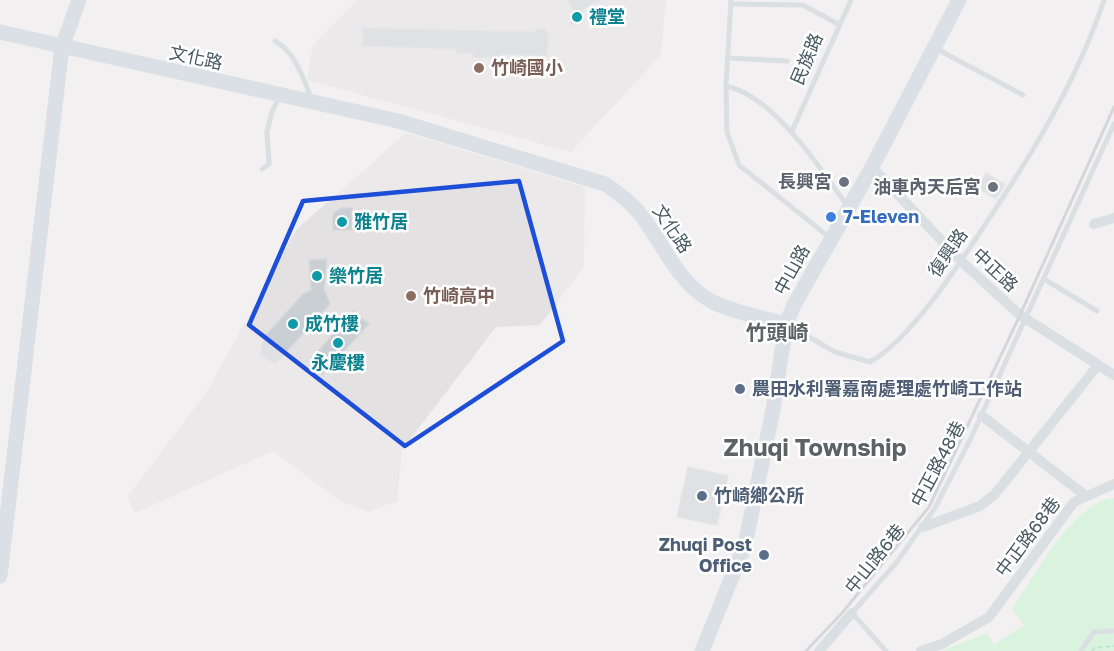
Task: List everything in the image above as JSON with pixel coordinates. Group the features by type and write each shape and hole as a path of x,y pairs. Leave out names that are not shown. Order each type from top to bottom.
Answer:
{"street":[{"path":"0,576 1,552 62,47 79,0"},
{"name":"中山路","path":"702,651 745,545 773,410 786,324 794,305 872,167 933,46 959,0"},
{"name":"文化路","path":"0,32 398,121 605,184 624,197 645,220 674,267 699,292 715,303 786,324"},
{"name":"中正路","path":"872,167 961,261 1025,319 1114,375"},
{"path":"1094,224 1114,218"},
{"path":"923,526 980,506 995,494 1098,365"},
{"name":"中正路48巷","path":"982,416 1029,452"},
{"name":"中正路68巷","path":"921,651 942,644 989,617 1074,502 1086,496 1029,452"},
{"path":"1086,496 1114,484"},
{"name":"中山路6巷","path":"819,651 852,613"}],"lane":[{"name":"民族路","path":"792,131 838,24 851,0"},
{"name":"復興路","path":"786,324 835,352 870,362 879,357 920,315 952,277 1022,171 1069,86 1104,0"},
{"path":"831,239 740,165 727,132 726,86 731,2 803,5 838,24"},
{"path":"275,40 284,46 295,59 313,101"},
{"path":"933,46 1023,95"},
{"path":"728,58 787,61"},
{"path":"726,86 741,89 755,97 792,131 849,208"},
{"path":"262,170 269,164 267,132 272,112 280,95"},
{"name":"中正路48巷","path":"923,526 982,416 1114,124"},
{"path":"1044,279 1097,311"},
{"name":"中山路6巷","path":"886,651 852,613 896,563 923,526"},
{"path":"1081,651 1094,633 1114,631"}],"path":[{"path":"1092,651 1094,648 1114,646"}],"highlighted area":[{"path":"519,181 563,341 405,446 249,325 303,201"}],"shaded area":[{"name":"竹崎國小","path":"357,0 666,0 661,55 571,152 307,80 313,45"},
{"name":"竹崎高中","path":"406,133 585,187 584,267 540,325 496,327 402,450 397,501 368,512 338,500 273,451 135,513 127,497 206,393 296,230"}],"green space":[{"path":"1114,498 1114,651 942,651 987,633 994,645 1024,625 1012,609 1043,561 1069,527 1084,513 1099,503"}],"building":[{"name":"禮堂","path":"567,0 600,0 583,9 580,25 570,24 573,10"},
{"path":"363,28 536,32 536,29 546,29 546,33 549,34 547,56 500,54 500,58 472,57 472,53 457,53 457,49 363,46"},
{"name":"油車內天后宮","path":"986,173 1005,185 996,199 978,188"},
{"name":"雅竹居","path":"341,208 352,208 352,230 333,230 333,214"},
{"name":"成竹樓","path":"327,259 324,289 330,304 275,364 260,355 264,337 303,294 311,290 309,260"},
{"name":"永慶樓","path":"353,311 369,324 322,375 309,362"},
{"name":"竹崎鄉公所","path":"688,467 728,476 717,525 677,517"}],"railway":[{"path":"806,651 842,613 929,507 1020,315 1114,107"}],"place":[{"name":"禮堂","path":"577,17"},
{"name":"竹崎國小","path":"479,68"},
{"name":"長興宮","path":"844,182"},
{"name":"油車內天后宮","path":"993,187"},
{"name":"7-Eleven","path":"831,217"},
{"name":"雅竹居","path":"342,222"},
{"name":"樂竹居","path":"317,276"},
{"name":"竹崎高中","path":"411,296"},
{"name":"成竹樓","path":"293,324"},
{"name":"永慶樓","path":"338,343"},
{"name":"農田水利署嘉南處理處竹崎工作站","path":"740,389"},
{"name":"竹崎鄉公所","path":"702,496"},
{"name":"Zhuqi Post Office","path":"764,555"}],"district":[{"name":"竹頭崎","path":"777,333"},
{"name":"Zhuqi Township","path":"815,448"}]}
